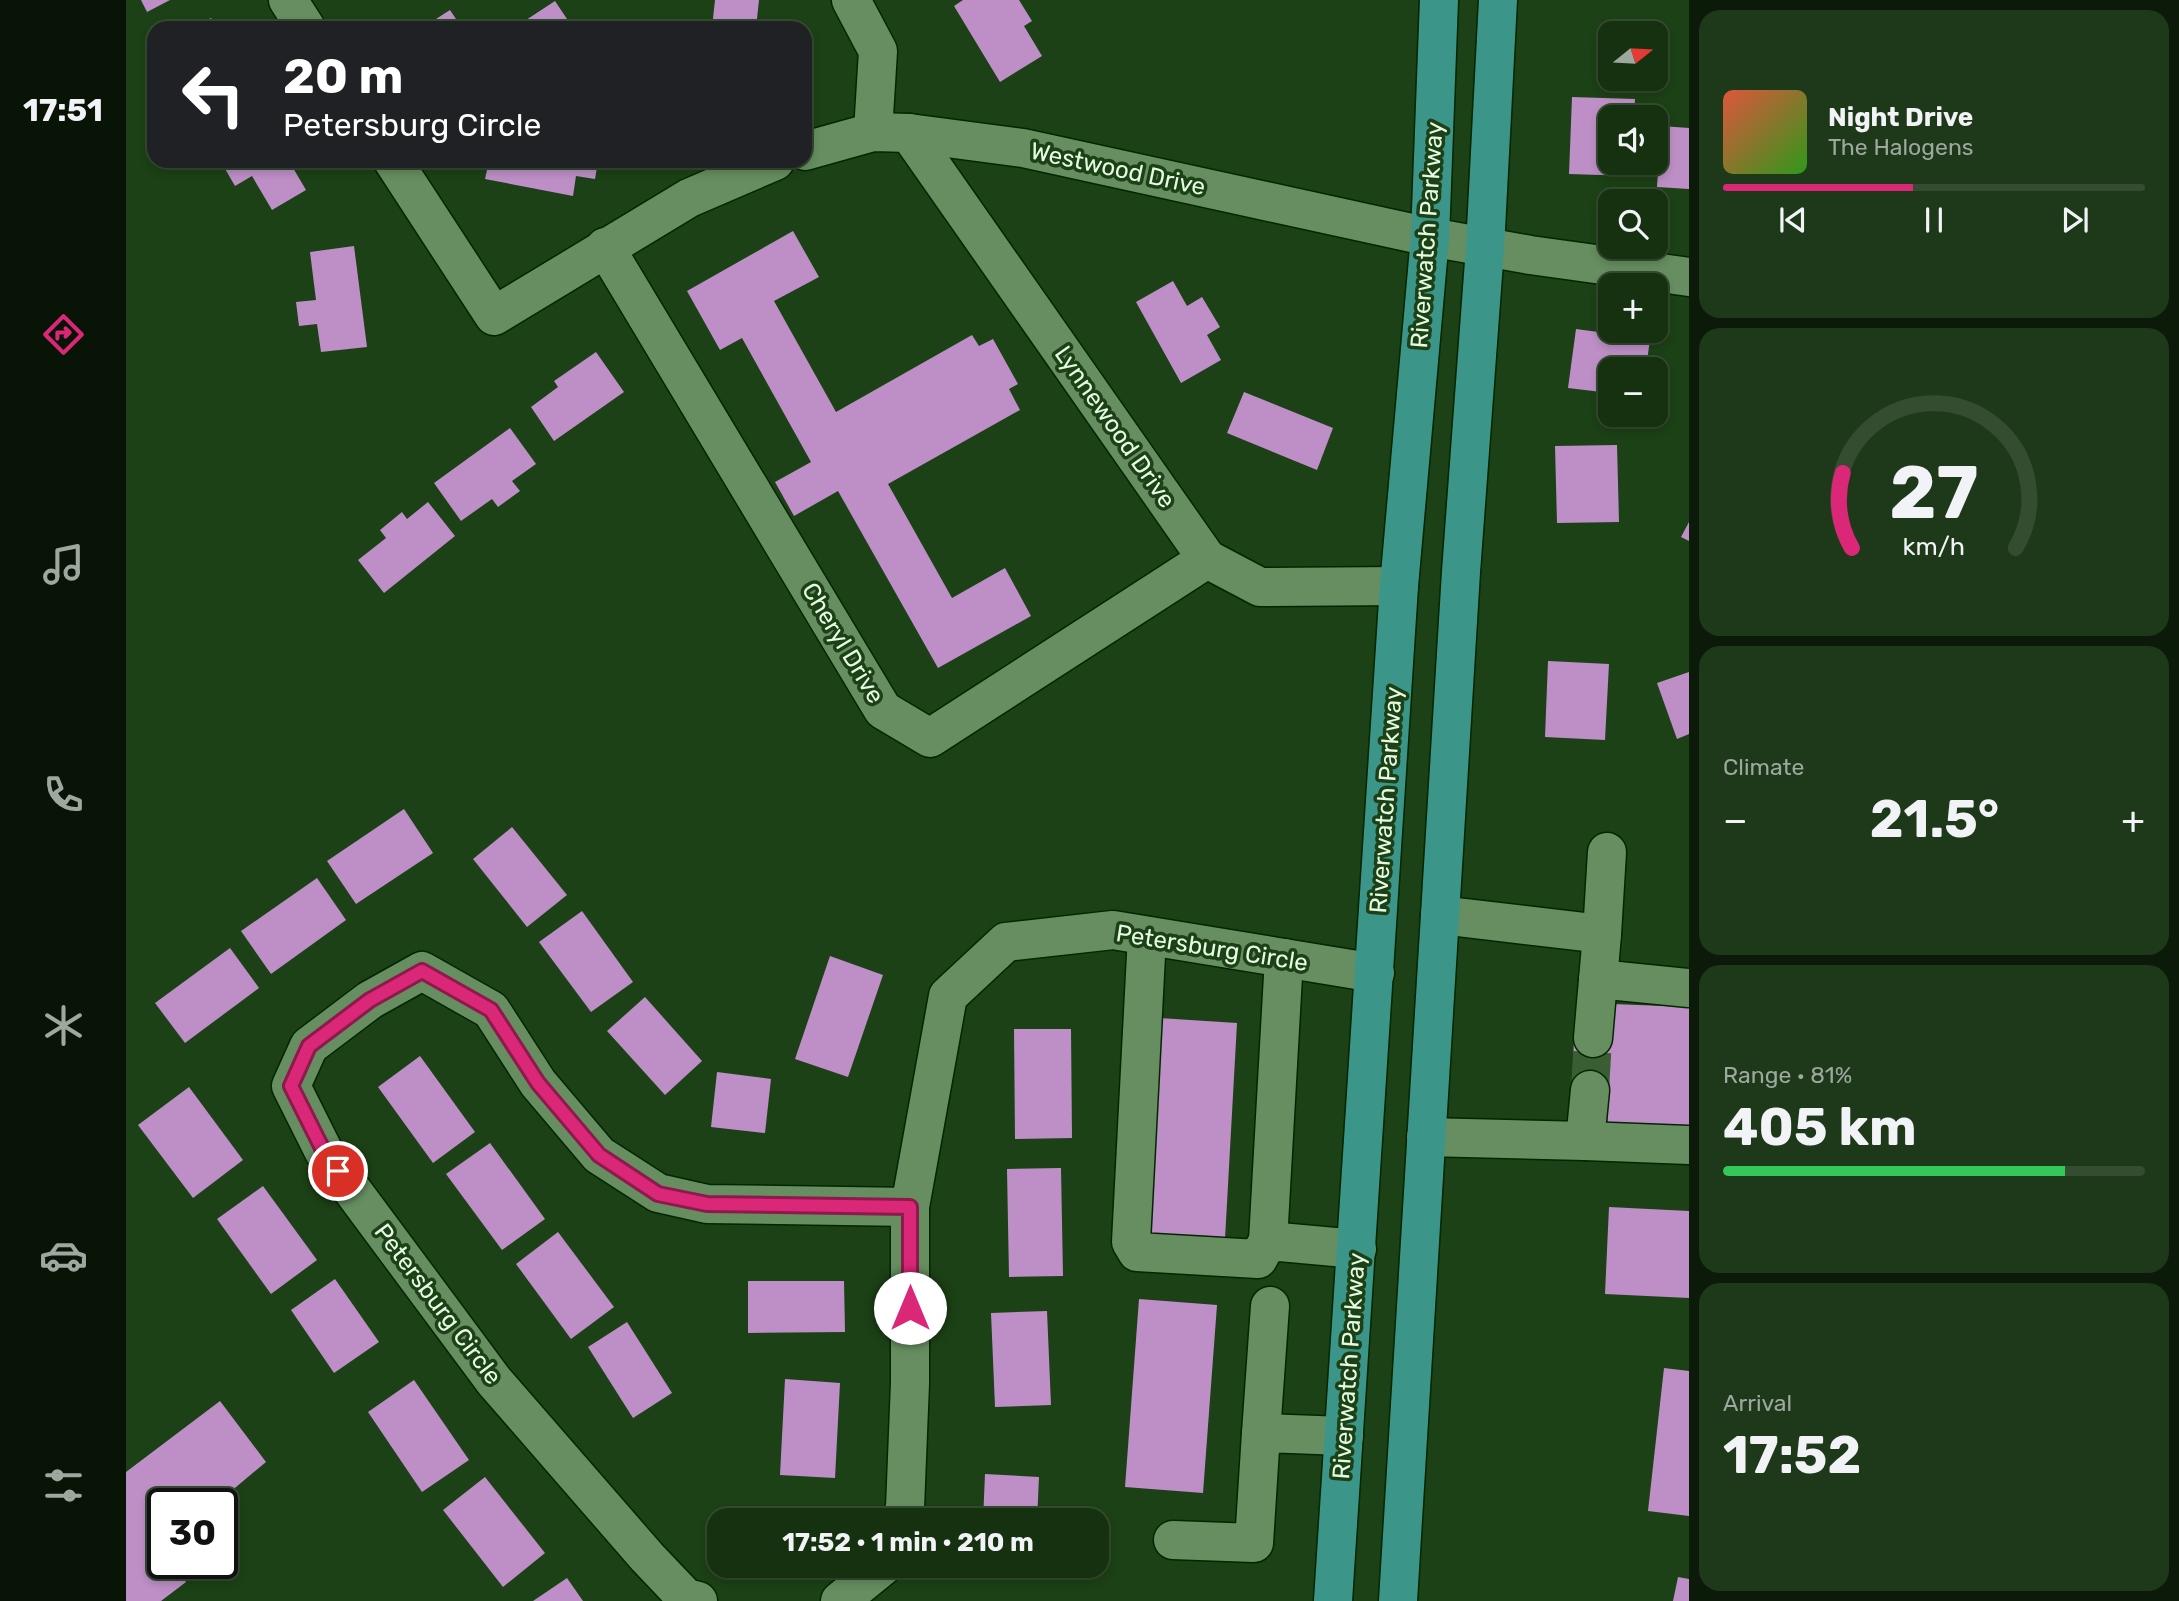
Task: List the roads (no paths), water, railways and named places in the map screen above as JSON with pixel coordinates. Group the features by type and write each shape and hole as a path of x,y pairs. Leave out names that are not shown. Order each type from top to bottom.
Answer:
{"main road":[{"name":"Riverwatch Parkway","path":"1333,1601 1399,586 1430,237 1439,0"},
{"path":"1398,1601 1499,0"}],"street":[{"path":"288,0 302,21"},
{"path":"851,0 878,51 891,132"},
{"name":"Westwood Drive","path":"812,149 891,132 1023,148 1485,248 1689,277"},
{"name":"Lynnewood Drive","path":"891,132 1207,559 1261,587 1399,586"},
{"path":"398,168 495,316 689,198 759,168"},
{"name":"Cheryl Drive","path":"606,247 883,710 930,737 1207,559"},
{"path":"1593,1038 1607,852"},
{"path":"1440,915 1602,934"},
{"name":"Petersburg Circle","path":"905,1508 910,1383 910,1207 948,996 1006,942 1113,930 1375,973"},
{"path":"1147,936 1131,1242 1138,1252 1258,1259 1268,1241 1284,958"},
{"name":"Petersburg Circle","path":"698,1601 686,1598 646,1557 494,1381 324,1152 291,1086 309,1046 370,1000 422,971 491,1010 538,1083 599,1155 658,1194 707,1204 910,1207"},
{"path":"1598,979 1689,988"},
{"path":"1585,1141 1590,1090"},
{"path":"1426,1137 1689,1145"},
{"path":"1268,1241 1357,1249"},
{"path":"1173,1540 1254,1544 1270,1306"},
{"path":"1261,1433 1344,1436"},
{"path":"840,1601 868,1578"}],"tunnel":[{"path":"1590,1090 1593,1038"}]}
